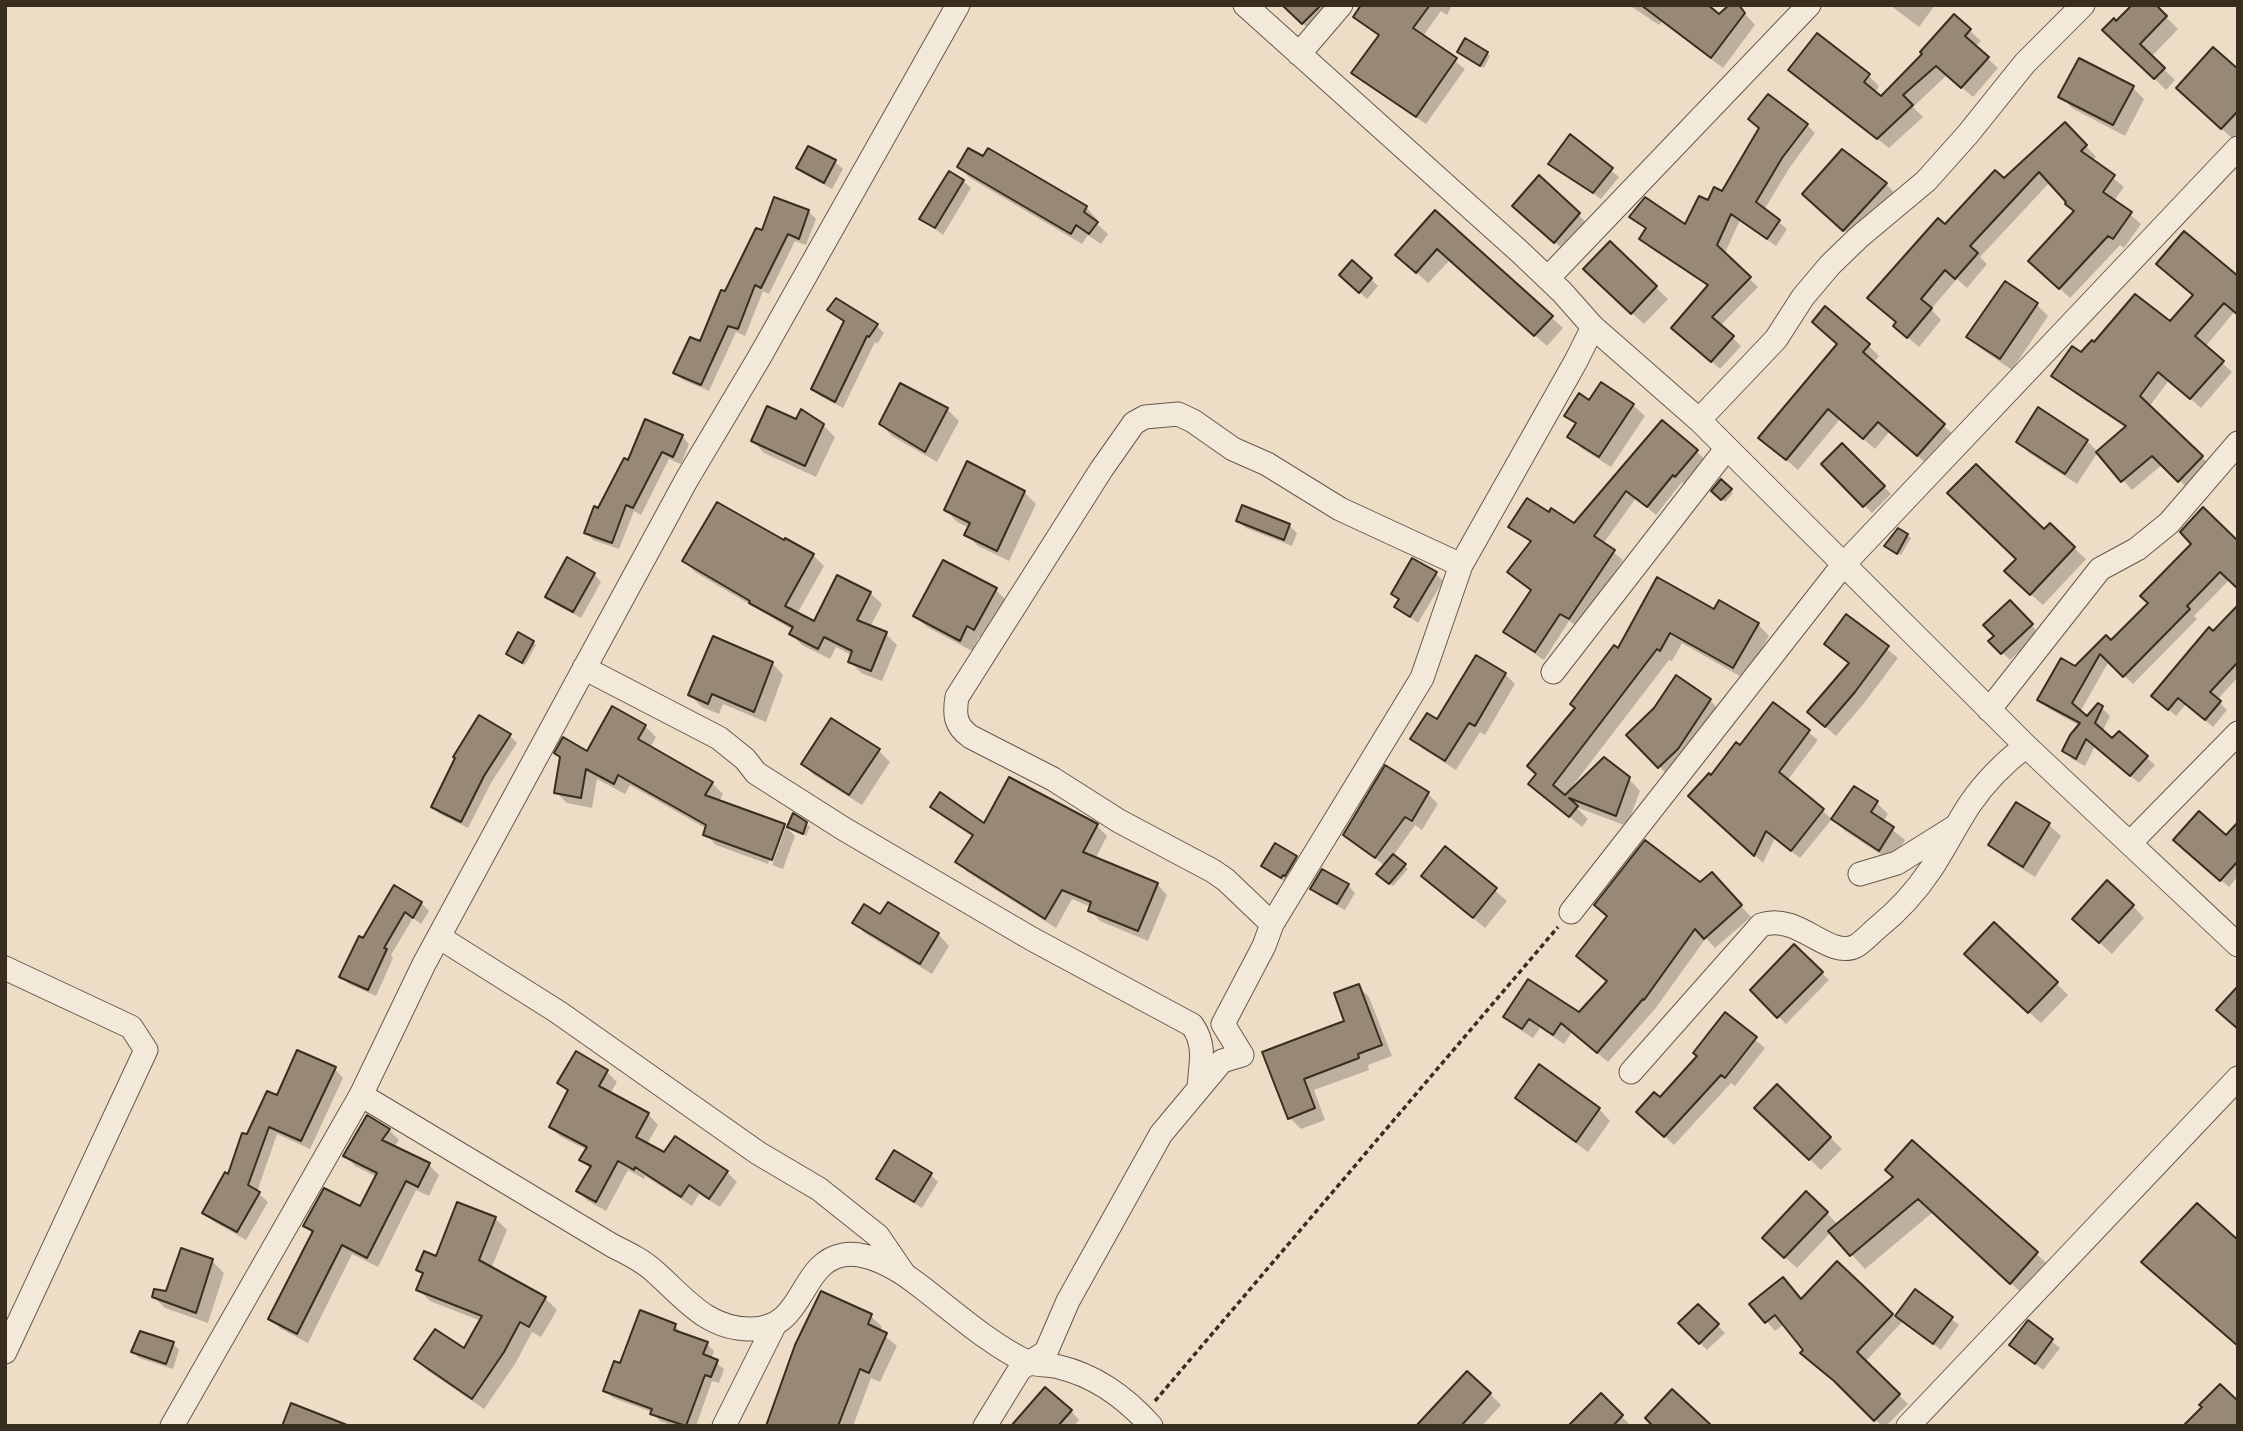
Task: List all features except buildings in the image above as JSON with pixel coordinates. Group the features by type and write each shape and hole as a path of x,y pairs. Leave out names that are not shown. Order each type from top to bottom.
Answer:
{"street":[{"path":"172,1426 362,1095 439,937 687,480 958,5"},
{"path":"1245,5 1548,278 1594,327 1699,420 1989,710 2238,945"},
{"path":"1299,54 1341,5"},
{"path":"1548,278 1809,5"},
{"path":"1699,420 1776,338 1803,298 1837,258 1858,237 1926,181 2025,63 2083,5"},
{"path":"1571,912 1843,565 2238,148"},
{"path":"1223,1024 1264,946 1272,924 1422,678 1461,565 1594,327"},
{"path":"1272,924 1213,871 1143,834 1053,779 971,737 960,729 956,720 957,697 1101,470 1134,423 1145,417 1178,414 1193,421 1233,449 1267,464 1340,509 1461,565"},
{"path":"1989,710 2100,569 2137,549 2169,523 2238,443"},
{"path":"1553,672 1727,448"},
{"path":"584,668 719,738 767,780 844,829 1032,939 1192,1024 1223,1024"},
{"path":"2130,843 2238,733"},
{"path":"1631,1072 1761,925 1774,920 1794,925 1816,939 1841,948 1855,946 1890,918 1931,870 1971,802 2007,761 2026,746"},
{"path":"1860,874 1896,863 1956,826"},
{"path":"439,937 558,1012 758,1153 819,1189 878,1236 904,1274"},
{"path":"5,968 131,1027 146,1050 5,1352"},
{"path":"1192,1024 1203,1047 1199,1086"},
{"path":"985,1426 1020,1369 1046,1352 1068,1301 1161,1134 1222,1061 1242,1055 1223,1024"},
{"path":"1908,1426 2238,1078"},
{"path":"362,1095 635,1257 707,1319 722,1325 750,1329 775,1326"},
{"path":"724,1426 775,1326 790,1314 819,1268 831,1258 846,1254 868,1257 904,1274 1001,1346 1030,1363 1059,1366 1087,1376 1118,1393 1147,1421"}],"path":[{"path":"1147,1421 1571,912"}]}
